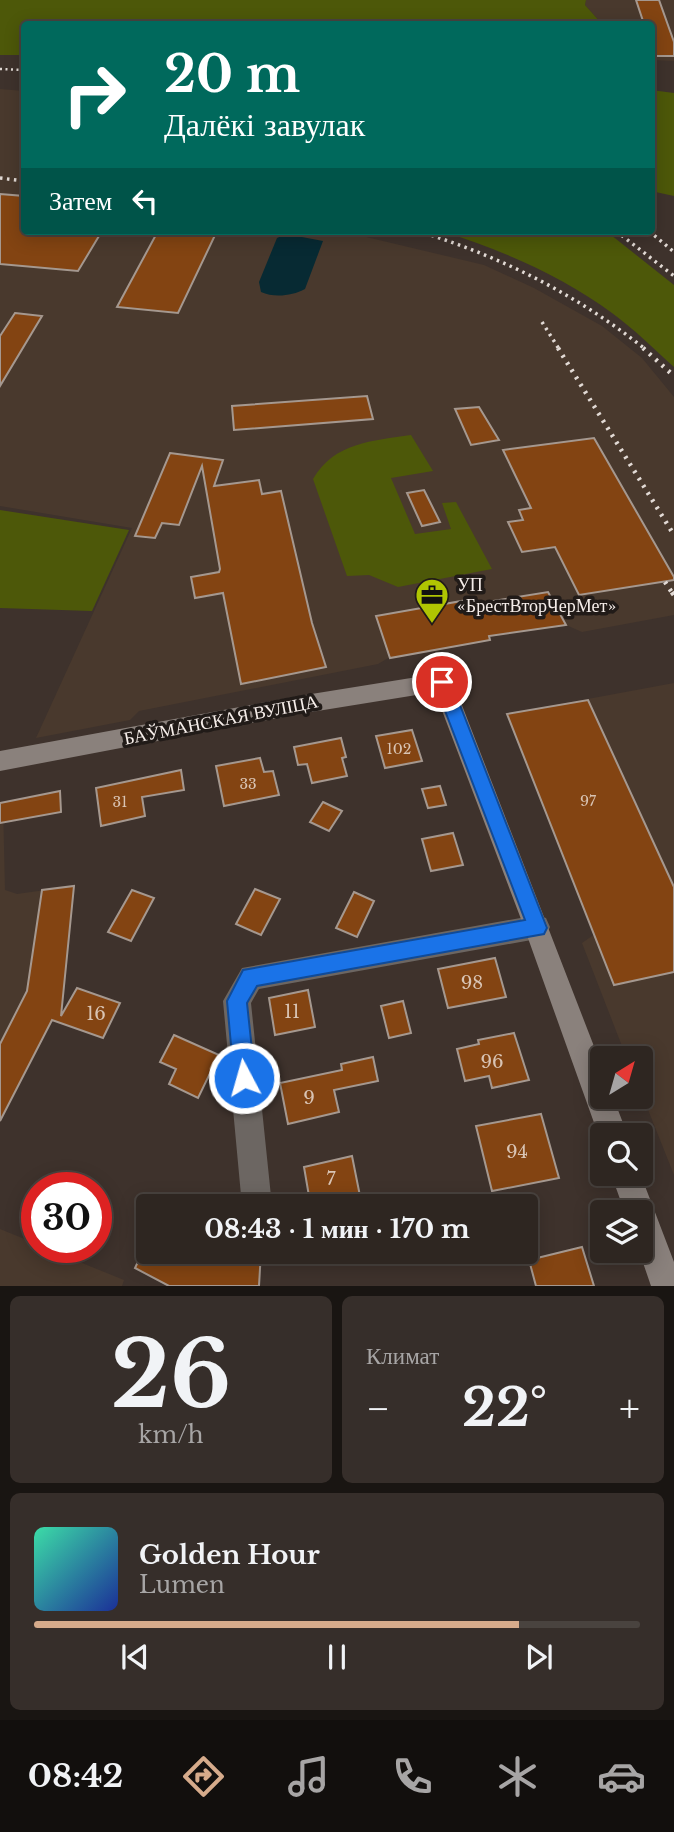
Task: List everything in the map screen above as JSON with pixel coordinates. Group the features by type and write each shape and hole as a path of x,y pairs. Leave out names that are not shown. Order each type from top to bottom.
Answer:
{"street":[{"name":"БАЎМАНСКАЯ ВУЛІЦА","path":"0,761 299,705 442,682 537,928"},
{"path":"256,1194 237,1001 251,977 537,928 608,1123"},
{"path":"653,1248 667,1286"}],"shaded area":[{"path":"586,0 674,0 674,61 655,60 655,21 599,21 585,5"},
{"name":"УП «БрестВторЧерМет»","path":"0,89 21,91 21,235 358,235 484,265 534,288 602,326 642,358 674,397 674,615 582,632 566,625 489,634 490,640 390,657 378,664 139,711 130,720 36,738 132,528 0,506"},
{"path":"674,683 674,1175 648,1110 653,1110 653,1046 622,1046 582,943 595,934 507,714"},
{"path":"0,803 3,803 5,890 17,894 74,886 63,996 0,1121"},
{"path":"0,1229 21,1238 21,1263 82,1263 124,1280 122,1286 0,1286"}],"green space":[{"path":"0,0 586,0 585,5 599,21 21,21 21,55 0,55"},
{"path":"655,91 674,93 674,196 655,192"},
{"path":"453,235 611,235 674,285 674,367 636,332 593,300 551,276 486,246"},
{"path":"411,435 433,471 391,478 415,534 451,529 442,503 456,502 492,569 398,587 369,575 347,576 313,479 332,457 343,450 369,442"},
{"path":"0,510 129,530 92,611 0,608"}],"water":[{"path":"291,235 323,241 305,289 283,295 261,292 259,282 277,238"}],"building":[{"path":"636,0 659,0 674,42 674,56 655,56 655,21 643,21"},
{"path":"0,194 21,196 21,235 100,235 78,271 0,264"},
{"path":"156,235 215,235 178,313 117,307"},
{"path":"15,313 42,316 0,386 0,336"},
{"path":"367,396 373,419 234,430 232,406"},
{"path":"479,407 499,440 471,445 455,409"},
{"path":"594,438 674,580 579,595 555,547 522,552 508,522 523,520 519,510 531,508 503,450"},
{"path":"170,453 223,460 214,486 259,480 262,494 281,491 312,623 326,667 241,684 223,593 195,598 191,577 219,572 220,569 202,466 179,525 162,523 155,538 135,536"},
{"path":"424,490 440,522 422,526 407,493"},
{"name":"УП «БрестВторЧерМет»","path":"548,592 566,625 489,636 490,640 390,658 376,616 473,599 475,604"},
{"path":"588,700 674,887 674,972 614,985 507,714"},
{"path":"412,730 422,761 385,768 376,736"},
{"path":"341,738 346,757 342,758 347,776 312,783 307,764 298,765 294,747"},
{"path":"260,758 264,772 273,771 279,795 224,806 216,766"},
{"path":"181,770 184,790 142,797 145,816 101,826 96,788"},
{"path":"440,786 446,805 428,808 422,789"},
{"path":"60,791 61,812 0,823 0,803"},
{"path":"323,802 342,811 329,831 310,822"},
{"path":"453,833 463,865 431,871 422,839"},
{"path":"74,886 61,1016 77,988 120,1003 103,1038 52,1020 0,1121 0,1044 27,991 42,890"},
{"path":"255,889 280,899 261,935 236,924"},
{"path":"132,890 154,898 131,941 108,932"},
{"path":"354,892 374,901 357,937 336,928"},
{"path":"495,958 506,997 448,1008 438,969"},
{"path":"308,990 315,1027 275,1035 269,998"},
{"path":"403,1001 411,1033 389,1038 381,1006"},
{"path":"514,1033 529,1080 492,1088 489,1076 465,1081 457,1049 479,1044 478,1040"},
{"path":"174,1035 219,1055 198,1098 169,1084 176,1069 160,1062"},
{"path":"373,1057 378,1081 334,1090 339,1112 288,1124 280,1083 342,1070 341,1064"},
{"path":"541,1114 559,1178 492,1191 476,1126"},
{"path":"352,1156 360,1194 309,1194 304,1167"},
{"path":"582,1247 594,1286 536,1286 530,1264 538,1264 538,1258"},
{"path":"137,1264 260,1264 259,1286 169,1286 135,1268"}],"railway":[{"path":"0,69 21,70"},
{"path":"0,178 21,181"},
{"path":"430,235 509,265 537,279 592,311 645,349"},
{"path":"621,235 674,276"},
{"path":"654,235 674,252"},
{"path":"542,322 559,349"},
{"path":"558,348 674,535"},
{"path":"643,348 674,376"},
{"path":"665,582 673,594"}],"place":[{"name":"УП «БрестВторЧерМет»","path":"432,625"}],"route":[{"path":"244,1078 237,1001 251,977 537,928 442,682"}]}
